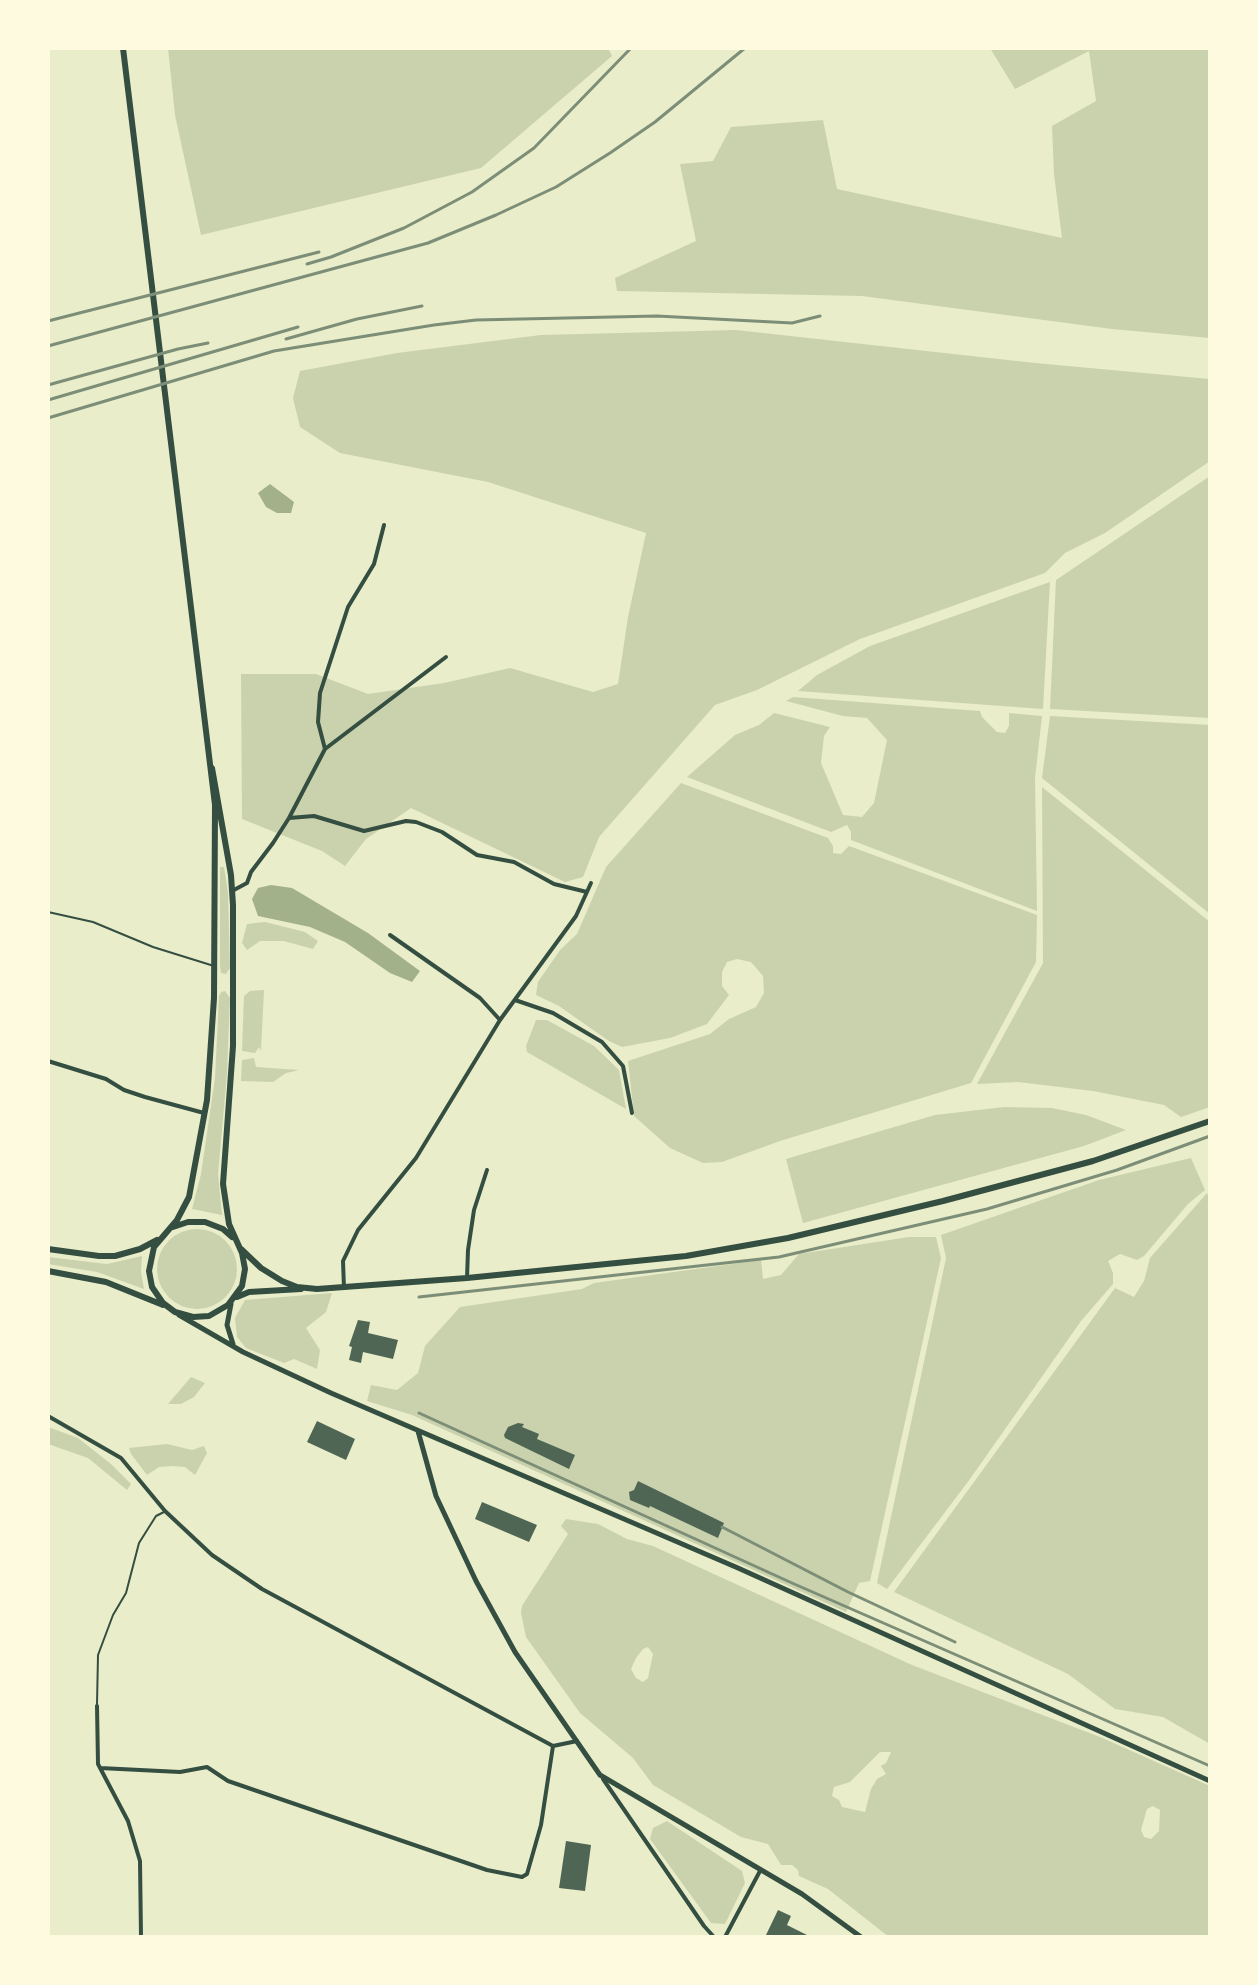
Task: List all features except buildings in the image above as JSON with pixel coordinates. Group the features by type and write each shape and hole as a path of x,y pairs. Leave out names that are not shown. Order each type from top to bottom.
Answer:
{"main road":[{"path":"123,48 212,768 232,891 234,1020 223,1184 227,1215 245,1269 242,1286 233,1300"},
{"path":"172,1310 156,1295 149,1271 154,1247 181,1215 189,1197 205,1113 212,1055 215,966 212,768"},
{"path":"48,1271 106,1282 193,1317 209,1316 249,1292 467,1278 686,1256 788,1238 930,1205 1093,1161 1210,1121"},
{"path":"48,1249 115,1256 148,1245 188,1222 205,1222 223,1229 275,1277 297,1287 317,1289"}],"street":[{"path":"325,749 318,722 320,693 348,607 374,564 384,525"},
{"path":"232,891 247,883 251,872 289,818 325,749 446,657"},
{"path":"289,818 314,816 364,831 406,821 416,822 442,832 477,855 514,862 554,884 587,892"},
{"path":"344,1288 343,1261 358,1230 416,1158 500,1020 576,916 591,883"},
{"path":"390,935 480,998 500,1020"},
{"path":"515,1000 553,1013 602,1042 623,1066 632,1113"},
{"path":"48,1061 106,1079 124,1090 145,1097 205,1113"},
{"path":"467,1278 474,1210 487,1170"},
{"path":"233,1300 228,1313 227,1331 232,1344 243,1352"},
{"path":"172,1310 243,1352 1210,1781"},
{"path":"48,1416 121,1458 165,1511 212,1555 262,1589 553,1746 577,1741"},
{"path":"418,1430 436,1496 476,1581 515,1652 714,1937"},
{"path":"97,1706 100,1768 128,1821 140,1861 141,1937"},
{"path":"100,1768 180,1772 207,1767 228,1781 487,1870 522,1877 527,1874 541,1825 553,1746"},
{"path":"600,1775 802,1894 861,1937"},
{"path":"725,1937 760,1871"}],"lane":[{"path":"48,912 93,922 153,947 215,966"},
{"path":"97,1706 98,1655 113,1615 126,1593 139,1543 156,1516 165,1511"}],"shaded area":[{"path":"168,48 608,48 612,56 481,168 201,235 175,115"},
{"path":"990,48 1210,48 1210,338 1112,329 862,296 617,291 615,278 696,241 680,164 713,161 731,127 823,120 837,189 1062,238 1052,126 1096,101 1089,51 1015,89"},
{"path":"736,330 1210,379 1210,461 1105,533 1065,553 1045,573 860,639 757,690 715,705 599,837 583,877 565,882 411,808 366,839 345,866 322,851 242,819 241,674 316,674 368,694 444,683 510,668 593,692 618,684 646,533 488,482 340,453 300,427 293,398 300,371 397,353 541,335"},
{"path":"1210,476 1210,718 1050,709 1056,580"},
{"path":"270,484 294,502 291,513 277,513 266,507 258,493"},
{"path":"1050,582 1043,709 798,691 817,675 870,646"},
{"path":"793,697 980,711 997,732 1005,733 1009,726 1009,713 1042,716 1035,778 1037,911 851,840 847,825 831,832 687,777 735,735 759,725 774,713 830,727 824,736 821,763 843,815 862,817 874,803 887,740 867,718 843,716 786,701"},
{"path":"1050,716 1210,725 1210,914 1042,778"},
{"path":"681,783 828,838 833,853 841,854 849,846 1037,915 1036,962 971,1083 780,1141 722,1162 703,1163 670,1148 634,1116 628,1061 710,1034 729,1019 756,1007 764,993 763,976 751,962 737,959 727,962 722,972 722,986 729,995 707,1024 670,1038 622,1047 559,1006 536,995 538,982 560,950 577,934 606,867"},
{"path":"1042,787 1210,922 1210,1107 1181,1117 1164,1105 1093,1091 1018,1082 977,1084 1043,963"},
{"path":"220,867 224,867 228,892 230,968 226,974 221,973 220,966"},
{"path":"271,885 292,888 368,933 420,971 412,982 390,973 345,942 310,927 258,916 252,899 258,888"},
{"path":"265,922 305,932 318,941 313,949 284,941 260,941 247,950 242,943 247,924"},
{"path":"264,990 261,1051 259,1047 255,1053 242,1051 244,996 250,991"},
{"path":"225,991 230,998 218,1174 222,1215 192,1209 201,1174 215,1078 219,996"},
{"path":"536,1020 547,1020 594,1046 619,1070 626,1109 527,1052 526,1046"},
{"path":"254,1058 256,1067 299,1070 286,1073 273,1082 241,1081 242,1060"},
{"path":"1004,1107 1052,1108 1086,1115 1126,1130 1084,1146 803,1223 786,1159 935,1115"},
{"path":"1191,1158 1205,1190 1188,1204 1144,1256 1137,1260 1120,1254 1108,1261 1113,1284 1081,1321 970,1479 887,1589 877,1583 946,1258 941,1235 1099,1180"},
{"path":"1207,1193 1210,1201 1210,1744 1163,1717 1115,1709 1068,1674 894,1592 1115,1288 1134,1297 1144,1281 1150,1258"},
{"path":"189,1229 205,1229 226,1240 237,1261 237,1277 226,1298 205,1309 189,1309 175,1303 163,1291 157,1277 157,1261 163,1247 175,1235"},
{"path":"909,1237 936,1237 941,1258 870,1581 859,1583 846,1612 412,1415 367,1401 371,1385 397,1390 418,1373 425,1346 460,1307 582,1289 594,1283 761,1260 763,1279 781,1275 799,1254"},
{"path":"142,1256 144,1289 97,1272 48,1264 48,1257 107,1264"},
{"path":"332,1293 326,1312 306,1328 320,1350 317,1369 294,1359 284,1363 246,1348 237,1337 235,1318 245,1300"},
{"path":"191,1377 205,1383 194,1397 181,1404 168,1404"},
{"path":"48,1427 78,1438 111,1464 131,1484 127,1490 88,1458 48,1444"},
{"path":"167,1444 192,1450 204,1446 207,1453 195,1475 185,1467 173,1466 159,1467 147,1475 129,1448"},
{"path":"566,1519 598,1524 627,1539 653,1546 912,1665 1100,1737 1210,1786 1210,1937 889,1937 828,1889 799,1876 792,1865 781,1865 768,1844 741,1837 653,1785 633,1758 580,1713 526,1637 521,1613 522,1606 568,1534 561,1526","holes":["648,1647 653,1654 648,1678 643,1682 636,1678 631,1669 636,1658","880,1752 891,1752 881,1766 886,1774 877,1779 871,1789 865,1812 842,1807 839,1800 832,1796 834,1787 850,1782","1153,1806 1160,1810 1159,1831 1151,1839 1144,1837 1141,1830 1147,1809"]},
{"path":"667,1821 742,1871 745,1883 725,1924 711,1923 650,1839 653,1828"}],"railway":[{"path":"307,264 404,228 472,192 534,148 631,48"},
{"path":"48,346 428,243 496,215 556,187 610,153 655,122 745,48"},
{"path":"48,321 319,252"},
{"path":"286,339 357,319 422,306"},
{"path":"48,418 274,351 434,325 476,320 657,316 792,323 820,316"},
{"path":"48,400 298,327"},
{"path":"48,385 208,343"},
{"path":"419,1297 779,1257 987,1209 1117,1170 1210,1136"},
{"path":"419,1413 792,1583 1210,1766"},
{"path":"722,1527 848,1592 955,1642"}]}
